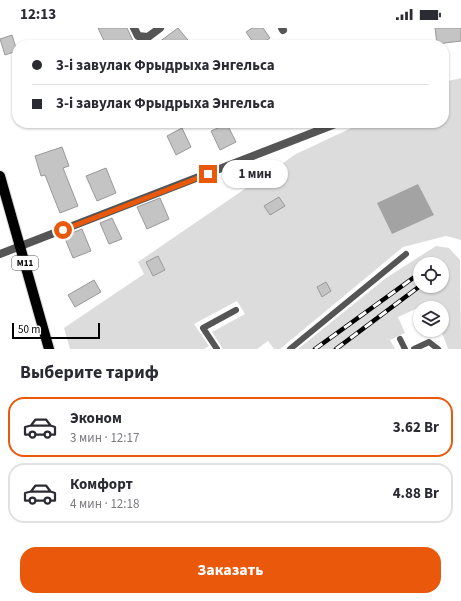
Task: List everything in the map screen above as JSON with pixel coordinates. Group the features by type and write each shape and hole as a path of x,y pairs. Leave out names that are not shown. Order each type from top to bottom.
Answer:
{"main road":[{"name":"М11","path":"0,176 49,349"}],"street":[{"path":"134,28 138,36 148,38 160,28"},
{"path":"0,254 325,128"}],"lane":[{"path":"290,349 406,254"},
{"path":"217,349 203,328 236,310"},
{"path":"400,339 405,349"},
{"path":"414,349 429,342 438,349"}],"shaded area":[{"path":"461,78 461,240 446,236 403,247 280,349 274,349 268,341 257,349 223,349 212,332 245,314 237,301 194,324 209,346 204,349 70,349 64,328 144,274 138,262 296,154 351,128 449,128 449,81"},
{"path":"418,184 434,215 392,234 377,203"},
{"path":"436,246 449,248 460,260 461,349 448,349 444,337 449,337 449,301 413,301 413,310 398,317 405,333 390,340 395,349 298,349 386,278 413,261 413,293 449,293 449,257 419,257"}],"building":[{"path":"98,28 127,28 133,40 104,40"},
{"path":"178,28 188,40 162,40"},
{"path":"252,28 263,28 270,38 267,40 252,40 246,32"},
{"path":"435,28 461,28 461,41 449,42 449,40 436,40"},
{"path":"12,35 14,40 12,40 12,53 5,55 0,39"},
{"path":"182,128 191,147 176,155 167,136"},
{"path":"218,128 229,128 236,142 220,150 211,131"},
{"path":"62,147 69,166 63,168 78,206 60,213 45,175 41,176 35,156"},
{"path":"106,168 116,193 97,201 86,176"},
{"path":"279,197 285,206 270,215 264,206"},
{"path":"160,198 169,219 147,229 137,207"},
{"path":"112,218 122,239 109,244 100,223"},
{"path":"82,229 91,251 73,258 64,236"},
{"path":"158,256 165,270 153,276 146,262"},
{"path":"94,280 101,292 75,307 68,295"},
{"path":"326,282 331,291 322,297 317,287"}],"railway":[{"path":"315,349 413,278"},
{"path":"336,349 413,291"}],"route":[{"path":"63,230 208,174"}]}
